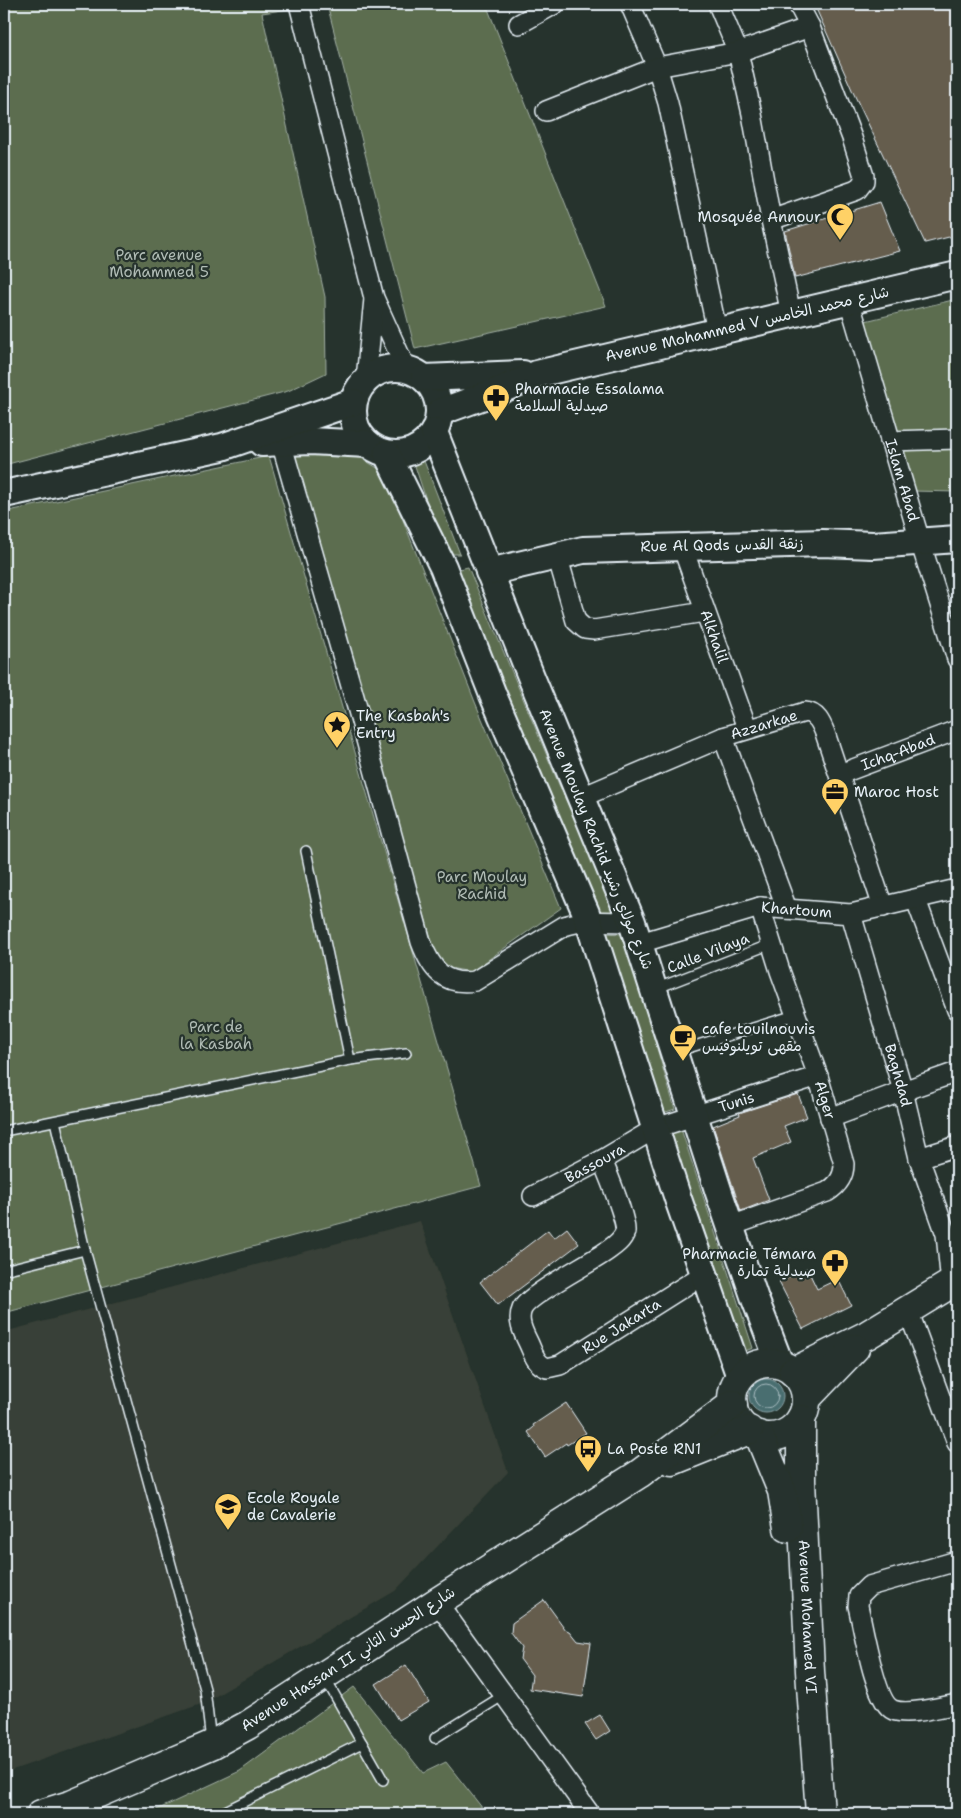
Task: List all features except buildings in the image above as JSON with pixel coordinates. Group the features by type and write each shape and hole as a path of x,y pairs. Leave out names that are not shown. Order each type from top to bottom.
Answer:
{"main road":[{"name":"Avenue Mohammed V شارع محمد الخامس","path":"537,374 957,275"},
{"path":"537,374 415,373 392,367 378,371 366,380 358,390 353,402 352,416 360,436 378,449 443,567 493,695 589,922 704,1274 740,1377"},
{"path":"222,447 310,441 409,453 428,441 437,422 438,399 432,388 415,373"},
{"path":"437,422 537,374"},
{"path":"4,494 222,447 353,402"},
{"name":"Avenue Moulay Rachid شارع مولاي رشيد","path":"437,422 486,563 636,933 755,1299 786,1368"},
{"name":"Rue Al Qods زنقة القدس","path":"443,567 556,555 582,550 824,543 873,545 920,540 957,539"},
{"path":"786,1368 867,1335 954,1282"},
{"path":"804,1409 805,1389 800,1379 786,1368 769,1363 758,1365 748,1370 740,1377 733,1394 733,1404 741,1423 754,1433 769,1436 783,1434 795,1427 804,1409 867,1335"},
{"name":"Avenue Hassan II شارع الحسن الثاني","path":"41,1814 73,1804 211,1744 248,1725 639,1474 733,1404"},
{"name":"Avenue Mohamed VI","path":"804,1409 800,1481 820,1814"},
{"name":"Avenue Hassan II شارع الحسن الثاني","path":"639,1474 754,1433"},
{"name":"Avenue Mohamed VI","path":"754,1433 778,1478 785,1504 810,1814"}],"street":[{"path":"299,4 374,298 415,373"},
{"path":"519,24 556,4"},
{"path":"630,4 657,67 680,156 717,331"},
{"path":"718,4 738,52 791,314"},
{"path":"771,220 857,190 864,181 864,170 810,27 798,4"},
{"path":"546,111 657,67 738,52 810,27"},
{"path":"366,380 374,298"},
{"name":"Islam Abad","path":"849,300 957,659"},
{"path":"890,441 957,439"},
{"name":"Khartoum","path":"280,442 359,714 421,942 428,959 437,972 449,979 462,983 475,981 564,926 576,922 589,922 636,933 760,907 851,914 957,889"},
{"name":"Alkhalil","path":"682,546 747,728"},
{"path":"556,555 576,621 586,629 594,630 704,612"},
{"name":"Azzarkae","path":"582,796 747,728 810,712 820,721 840,774 883,907"},
{"name":"Ichq-Abad","path":"840,774 957,730"},
{"path":"723,737 786,909"},
{"path":"916,900 957,1010"},
{"name":"Alger","path":"731,1226 827,1192 840,1181 844,1173 844,1164 818,1076 795,1015 760,907"},
{"name":"Baghdad","path":"851,914 902,1091 919,1158 952,1239 954,1282"},
{"path":"830,1118 957,1072"},
{"name":"Tunis","path":"656,1128 818,1076"},
{"name":"Bassoura","path":"533,1196 602,1160 656,1128"},
{"path":"919,1158 957,1146"},
{"name":"Rue Jakarta","path":"602,1160 626,1229 619,1242 592,1262 534,1296 522,1309 520,1318 522,1330 537,1362 547,1368 560,1365 704,1274"},
{"path":"908,1310 957,1443"},
{"path":"957,1561 869,1586 859,1596 858,1606 876,1684 886,1706 891,1710 906,1712 957,1704"},
{"path":"437,1602 590,1814"}],"lane":[{"path":"306,851 350,1060"},
{"name":"Calle Vilaya","path":"654,989 771,944"},
{"path":"675,1052 795,1015"},
{"path":"4,1131 350,1060 406,1054"},
{"path":"54,1120 84,1250 205,1689 211,1744"},
{"path":"4,1270 84,1250"},
{"path":"324,1676 383,1780"},
{"path":"435,1738 505,1695"},
{"path":"219,1814 362,1743"}],"shaded area":[{"name":"Ecole Royale de Cavalerie","path":"420,1221 508,1472 395,1591 204,1703 4,1773 4,1332"}],"green space":[{"name":"Parc avenue Mohammed 5","path":"4,4 324,4 262,13 325,297 326,373 288,391 4,465"},
{"path":"327,4 486,4 606,306 415,349"},
{"path":"957,299 957,492 912,491 861,322"},
{"name":"Parc Moulay Rachid","path":"340,445 384,472 475,702 561,908 471,972 439,966 289,449"},
{"name":"Parc de la Kasbah","path":"269,456 481,1186 4,1313 4,512"},
{"path":"424,461 460,554 444,554 414,463"},
{"path":"468,567 563,794 620,917 595,914 452,571"},
{"path":"604,933 623,934 675,1109 660,1114"},
{"path":"681,1129 753,1348 737,1354 664,1133"},
{"path":"354,1687 423,1773 446,1762 487,1814 148,1814 240,1771"}],"water":[{"path":"766,1379 778,1384 783,1396 778,1408 766,1413 754,1408 749,1396 754,1384"}],"place":[{"name":"Mosquée Annour","path":"840,241"},
{"name":"Pharmacie Essalama صيدلية السلامة","path":"496,422"},
{"name":"The Kasbah's Entry","path":"337,749"},
{"name":"Maroc Host","path":"835,816"},
{"name":"cafe touilnouvis مقهى تويلنوفيس","path":"683,1062"},
{"name":"Pharmacie Témara صيدلية تمارة","path":"835,1287"},
{"name":"La Poste RN1","path":"588,1473"},
{"name":"Ecole Royale de Cavalerie","path":"228,1531"}]}
